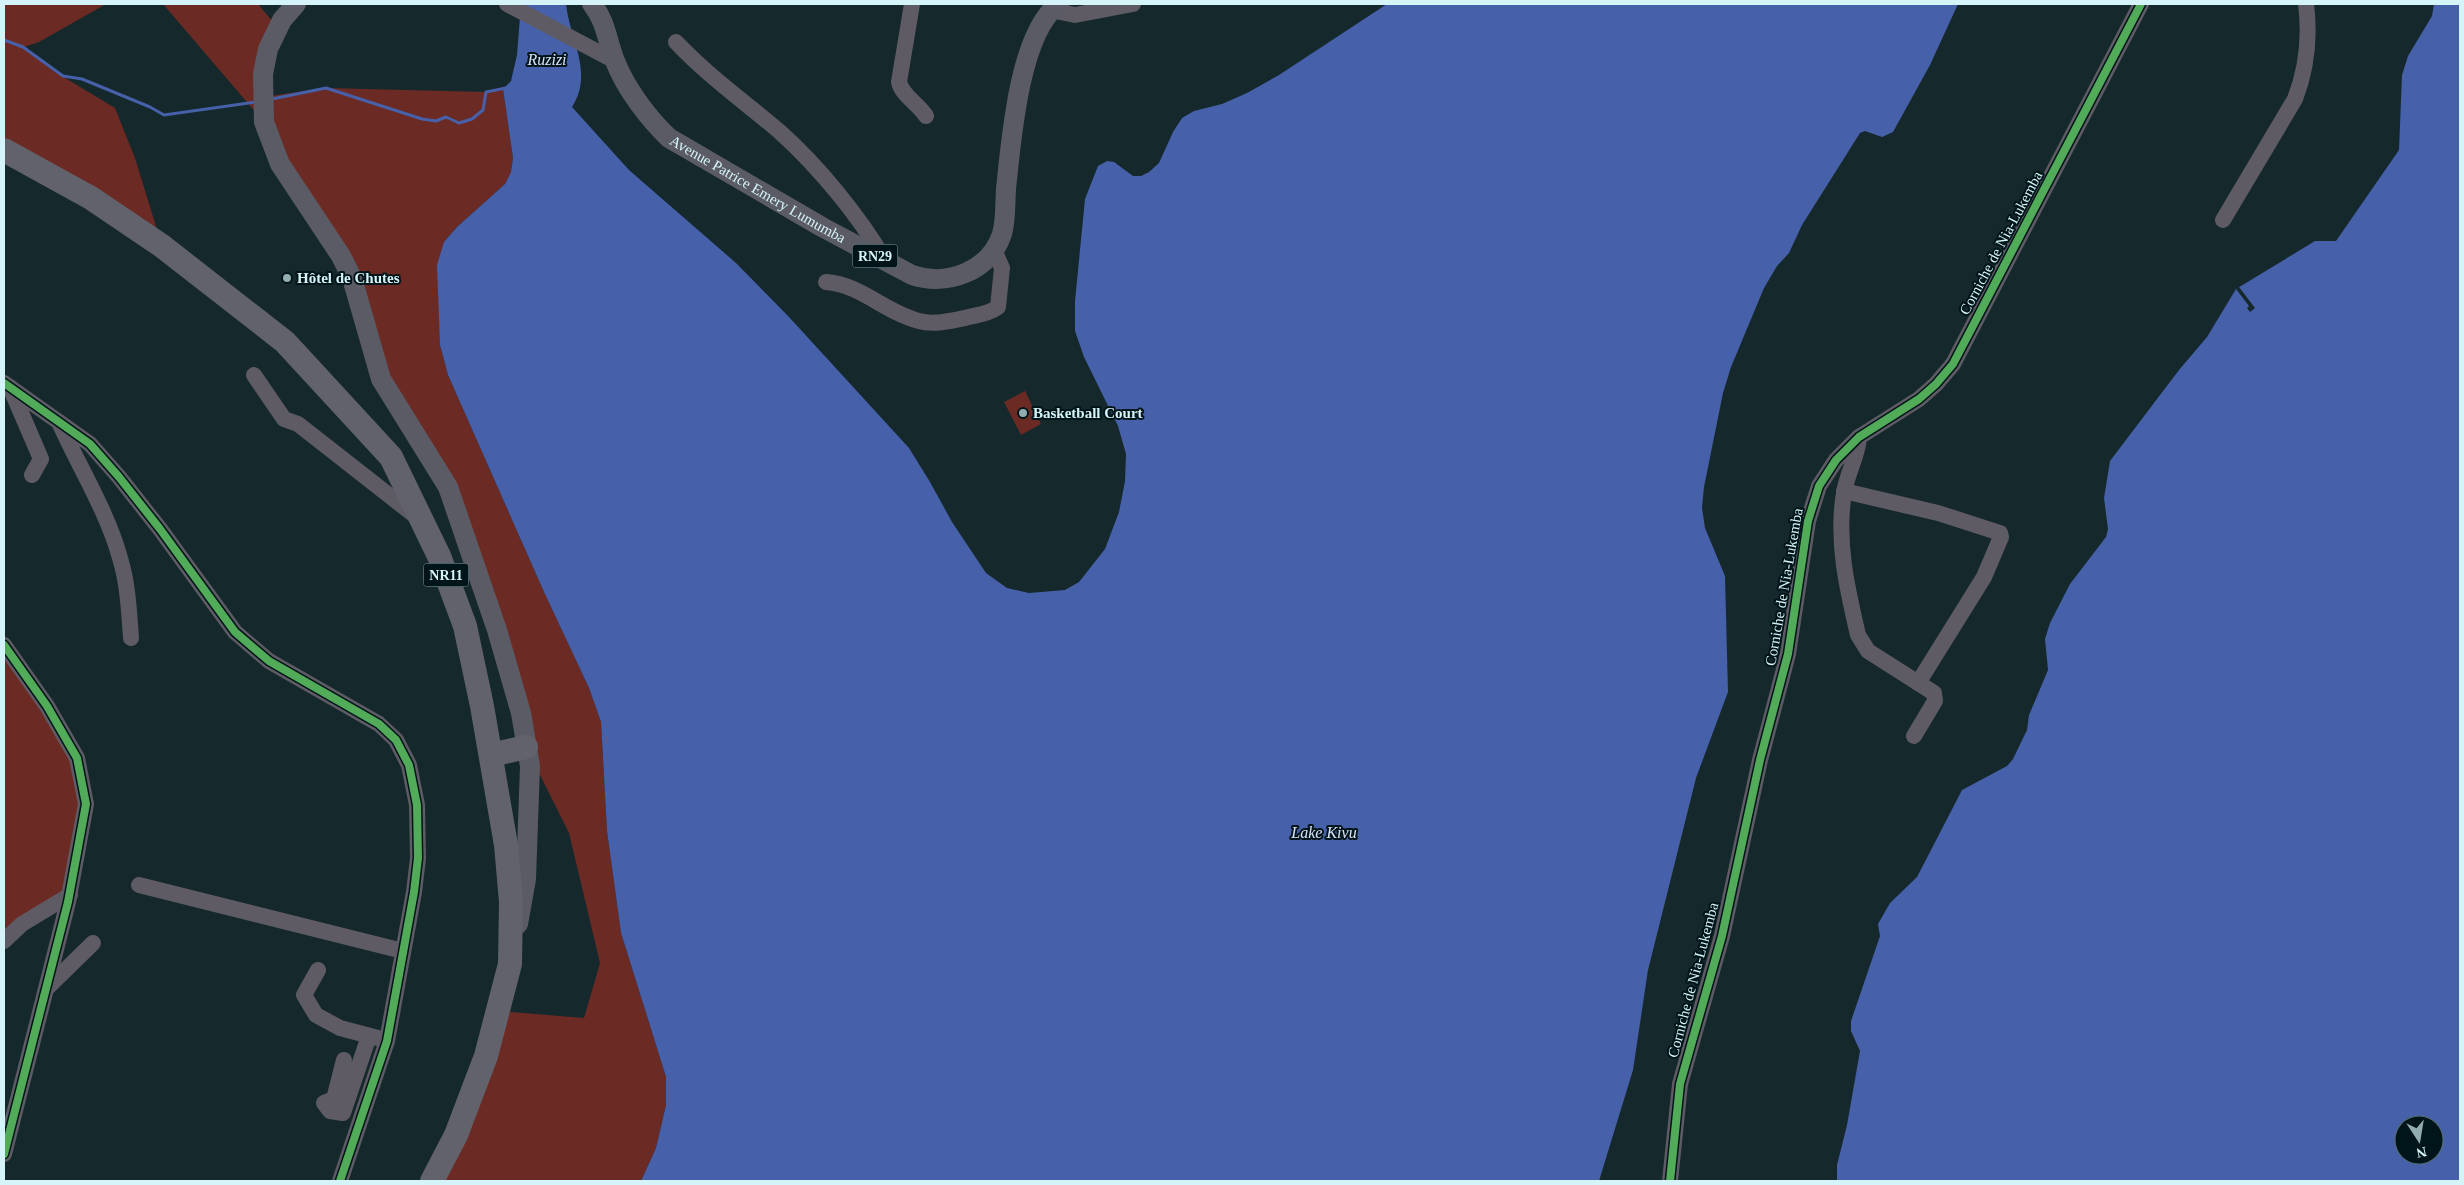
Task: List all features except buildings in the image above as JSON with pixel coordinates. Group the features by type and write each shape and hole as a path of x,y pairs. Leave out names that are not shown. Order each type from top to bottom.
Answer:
{"highway":[{"name":"NR11","path":"4,150 91,198 162,246 285,342 391,457 424,522 465,626 491,754 510,875 510,964 486,1056 456,1136 432,1181"},
{"path":"491,754 526,747"}],"main road":[{"path":"296,4 282,20 268,48 263,74 264,122 280,164 340,256 352,278 381,379 448,486 498,630 521,713 530,766 526,879 510,964"},
{"name":"Avenue Patrice Emery Lumumba","path":"592,4 598,11 609,37 615,61 654,124 669,138 886,262 925,280 942,280 973,270 985,262 994,250 1002,233 1013,129 1023,76 1037,35 1055,7"}],"street":[{"path":"507,4 615,61"},
{"path":"912,4 899,82 902,91 920,105 926,116"},
{"path":"1055,7 1075,15 1133,4"},
{"name":"Corniche de Nia-Lukemba","path":"1670,1181 1680,1084 1722,936 1760,760 1788,654 1808,520 1818,486 1836,460 1859,437 1919,399 1936,384 1953,364 2141,4"},
{"path":"2223,220 2252,175 2295,99 2300,86 2307,50 2308,23 2306,4"},
{"path":"676,42 701,69 781,133 818,172 870,234 886,262"},
{"path":"826,282 843,285 917,321 936,322 963,318 993,311 998,307 1002,268 994,250"},
{"path":"254,374 284,419 305,430 424,522"},
{"path":"7,385 90,444 119,477 235,632 268,661 379,724 396,740 409,765 417,805 418,858 403,951 387,1041 340,1181"},
{"path":"7,385 41,459 32,475"},
{"path":"58,420 84,478 101,508 120,558 128,592 131,638"},
{"path":"1859,437 1858,451 1849,469 1844,491 1840,522 1842,554 1858,635 1868,651 1918,683 1931,689 1934,693 1935,701 1914,736"},
{"path":"1844,491 1938,514 2000,532 2001,537 1984,577 1918,683"},
{"path":"4,645 47,706 77,758 86,804 70,894 4,1154"},
{"path":"139,885 403,951"},
{"path":"4,941 22,924 70,894"},
{"path":"47,988 93,943"},
{"path":"318,970 304,995 316,1015 340,1028 387,1041"},
{"path":"344,1060 334,1099 324,1104 330,1111 343,1113 369,1036"}],"shaded area":[{"path":"4,4 106,4 39,42 24,47 52,70 115,108 135,158 162,246 4,157"},
{"path":"163,4 258,4 278,28 263,97 326,88 486,92 503,89 513,158 511,172 505,184 457,227 444,242 440,345 448,375 544,592 589,688 601,722 607,831 621,933 666,1077 666,1105 656,1148 641,1181 432,1181 499,1011 584,1018 600,963 569,833 526,747 478,571 400,407 359,299 264,122"},
{"name":"Basketball Court","path":"1025,391 1041,424 1021,435 1004,402"},
{"path":"4,641 81,759 74,894 4,934"}],"water":[{"name":"Lake Kivu","path":"521,4 566,4 581,69 578,94 572,107 629,170 736,263 789,317 909,448 952,522 986,573 1007,588 1029,593 1065,590 1079,582 1105,549 1119,512 1125,481 1126,454 1118,426 1084,357 1075,331 1075,301 1085,199 1098,166 1107,161 1114,162 1133,176 1141,176 1149,172 1159,163 1173,132 1182,118 1194,111 1222,104 1247,93 1279,75 1387,4 1958,4 1930,65 1893,132 1882,137 1865,131 1860,133 1802,225 1789,253 1777,266 1764,288 1731,367 1723,393 1704,487 1702,508 1705,528 1725,576 1728,692 1696,778 1648,970 1633,1070 1599,1181 641,1181 656,1148 666,1105 666,1077 621,933 607,831 601,722 589,688 544,592 448,375 440,345 437,265 444,242 457,227 505,184 511,172 513,158 503,89 511,81 517,55"},
{"path":"2434,4 2460,4 2460,1181 1837,1181 1837,1165 1847,1125 1860,1051 1851,1031 1851,1021 1880,936 1878,924 1890,903 1917,877 1962,790 2007,766 2013,759 2027,730 2029,715 2048,670 2045,639 2050,623 2070,584 2106,537 2108,529 2104,498 2110,461 2179,370 2207,337 2236,289 2315,241 2336,241 2399,150 2402,75 2408,56 2432,16"}],"pier":[{"path":"2239,287 2255,308 2250,312 2247,308 2249,306 2236,289"}],"waterway":[{"path":"4,40 23,47 63,76 82,79 150,107 164,115 256,102"},
{"path":"272,99 326,88 422,119 436,121 446,117 459,123 472,119 483,110 486,92 506,88"}],"cycle path":[{"path":"1670,1181 1680,1084 1722,936 1760,760 1788,654 1808,521 1819,486 1836,460 1859,437 1919,399 1936,384 1953,364 2141,4"},
{"path":"4,383 90,444 160,529 235,632 269,661 379,724 396,740 409,765 417,805 418,858 414,892 387,1041 340,1181"},
{"path":"4,645 47,706 77,758 86,804 68,902 4,1154"}],"place":[{"name":"Hôtel de Chutes","path":"287,278"},
{"name":"Basketball Court","path":"1023,413"}],"water label":[{"name":"Ruzizi","path":"547,59"}]}
